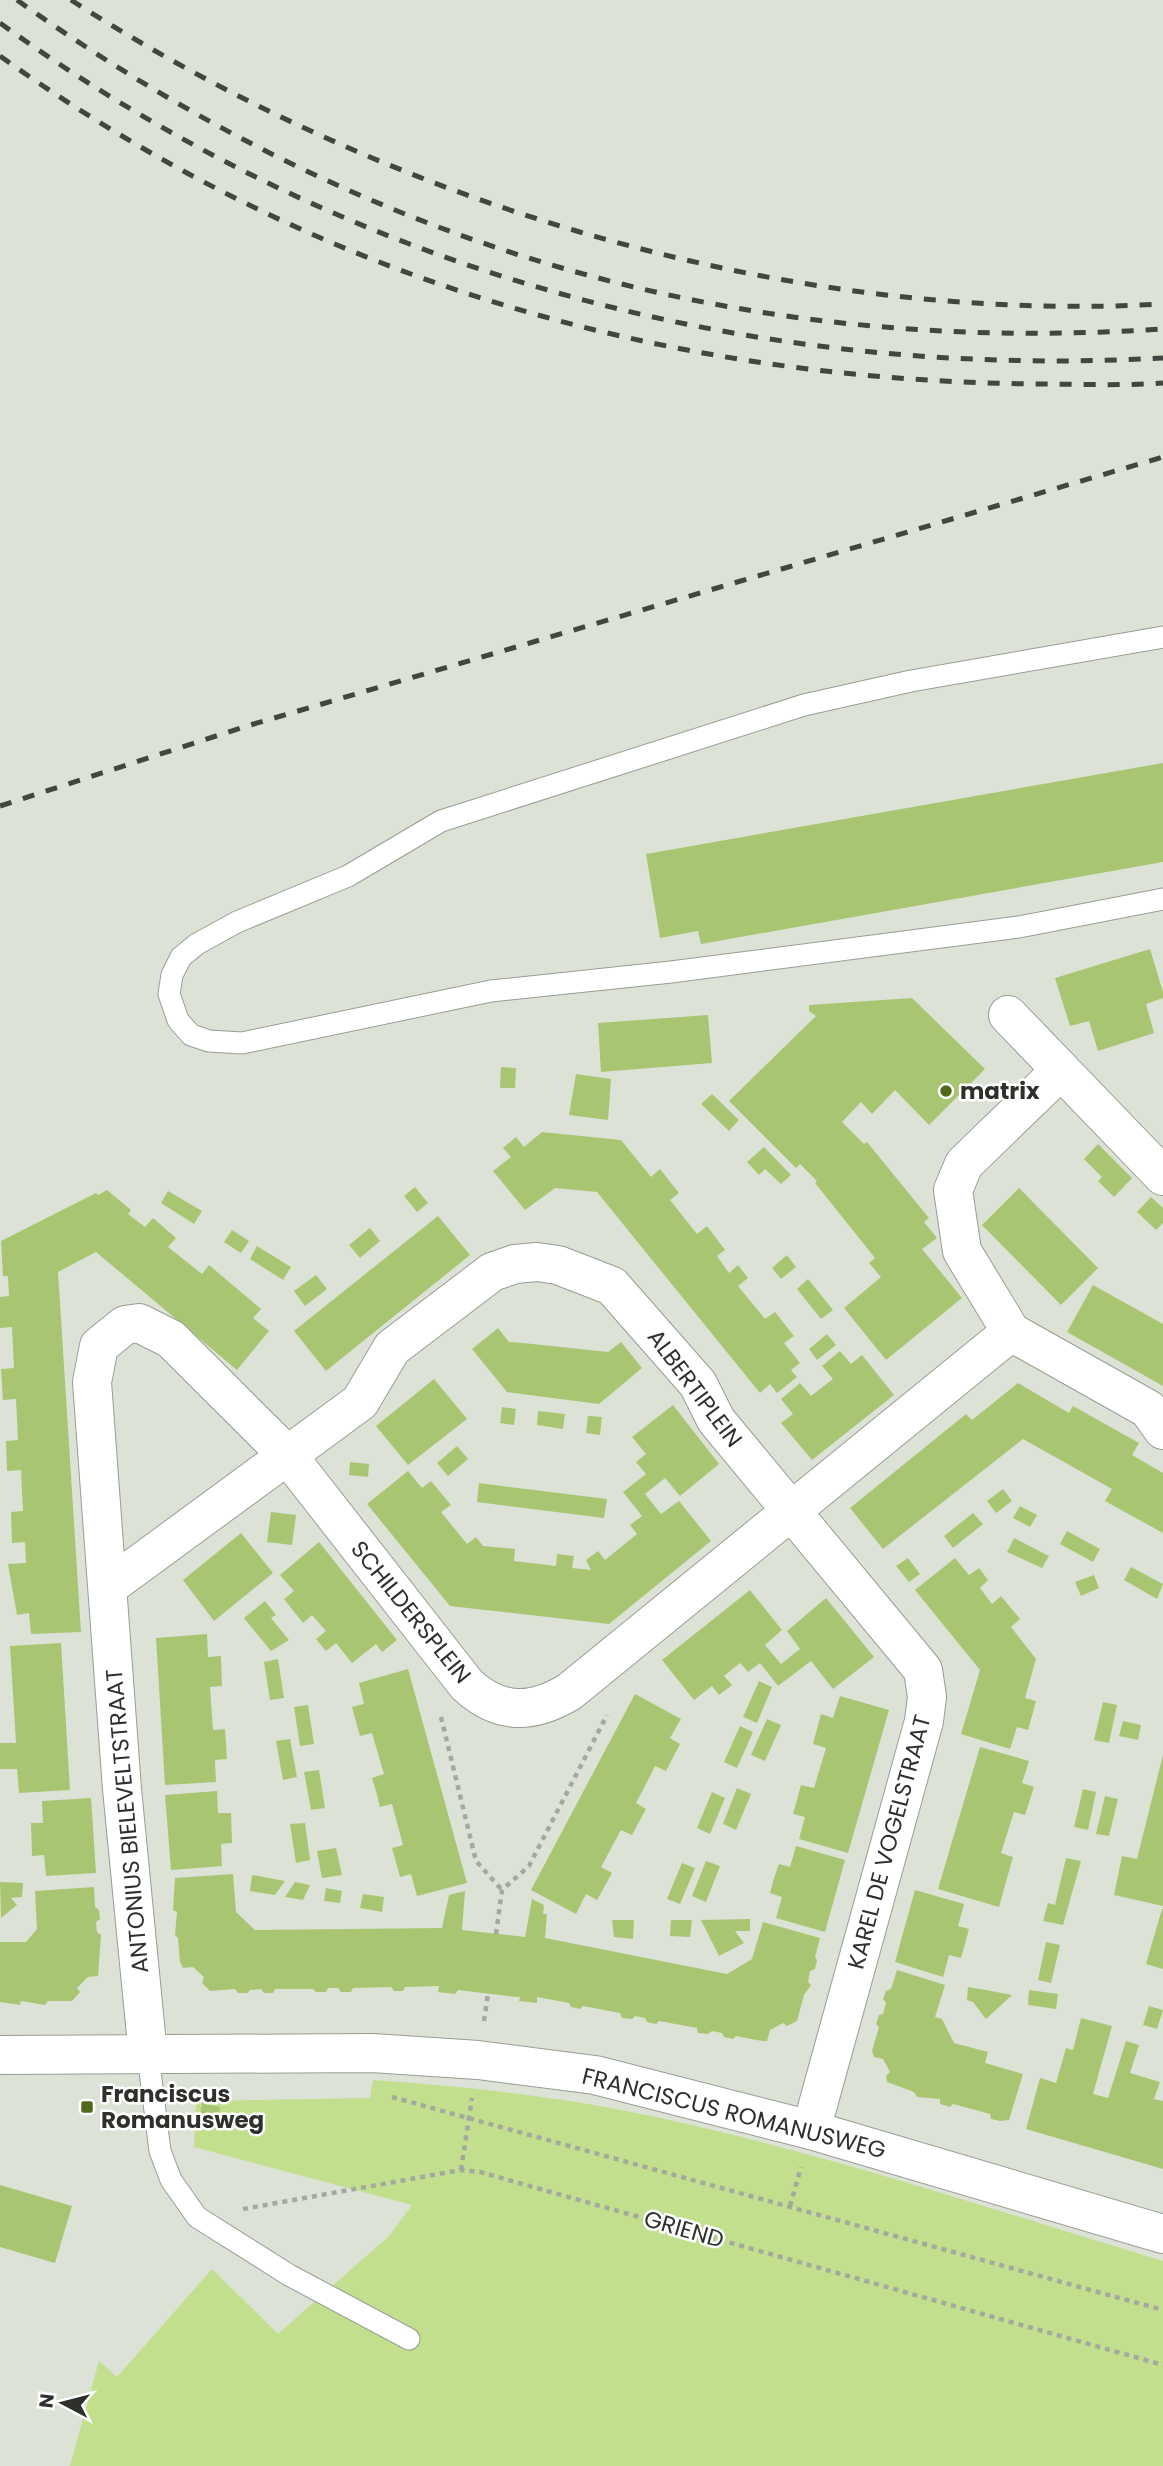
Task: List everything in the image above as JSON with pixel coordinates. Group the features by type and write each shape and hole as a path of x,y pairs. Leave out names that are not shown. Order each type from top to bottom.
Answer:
{"street":[{"path":"1008,1015 1163,1176"},
{"path":"1060,1071 964,1164 953,1190 962,1251 1011,1332 1148,1409 1163,1430"},
{"name":"ALBERTIPLEIN","path":"288,1456 360,1402 392,1348 492,1272 515,1264 537,1262 574,1269 612,1286 698,1384 716,1420 793,1512"},
{"name":"ANTONIUS BIELEVELTSTRAAT","path":"148,2054 122,1789 92,1382 99,1346 125,1325 138,1323 172,1339 288,1456"},
{"name":"SCHILDERSPLEIN","path":"288,1456 467,1685 481,1698 514,1710 552,1702 592,1674 1011,1332"},
{"path":"108,1587 288,1456"},
{"name":"KAREL DE VOGELSTRAAT","path":"793,1512 923,1670 927,1697 924,1721 811,2130"},
{"name":"FRANCISCUS ROMANUSWEG","path":"0,2055 372,2053 478,2060 595,2075 811,2130 1163,2234"}],"lane":[{"path":"1163,636 911,681 804,705 441,821 348,876 237,922 197,944 181,957 172,975 169,994 178,1020 191,1035 209,1041 242,1043 491,991 671,972 1019,927 1163,899"},
{"path":"148,2054 160,2151 170,2180 197,2217 289,2275 409,2339"}],"path":[{"path":"496,1934 502,1890 529,1866 614,1703 592,1674"},
{"path":"467,1685 440,1714 475,1861 502,1890"},
{"path":"461,2170 478,2060"},
{"path":"382,2095 1163,2310"},
{"name":"GRIEND","path":"197,2217 461,2170 480,2172 1163,2365"}],"green space":[{"path":"373,2080 560,2099 690,2125 826,2159 1163,2261 1163,2466 70,2466 99,2361 117,2377 212,2269 278,2334 390,2235 412,2205 194,2147 196,2101 370,2098"}],"building":[{"path":"1163,763 1163,862 701,944 698,931 660,938 646,854"},
{"path":"1150,949 1163,992 1163,998 1146,1004 1154,1033 1098,1051 1089,1021 1070,1026 1055,978"},
{"path":"912,998 985,1069 929,1125 895,1090 872,1114 861,1102 842,1122 864,1144 867,1142 929,1218 924,1222 937,1238 922,1249 962,1298 886,1360 844,1308 881,1277 869,1263 875,1258 815,1183 817,1181 800,1164 796,1168 729,1101 816,1016 809,1011 809,1005"},
{"path":"708,1015 712,1063 601,1072 598,1023"},
{"path":"501,1067 516,1068 515,1088 500,1088"},
{"path":"576,1074 611,1079 608,1120 569,1115"},
{"path":"712,1094 739,1120 729,1131 701,1104"},
{"path":"542,1132 621,1140 651,1177 660,1169 679,1193 670,1200 697,1234 707,1226 725,1250 717,1256 729,1273 738,1265 748,1278 738,1286 765,1319 775,1312 794,1336 784,1343 800,1363 791,1370 797,1377 777,1393 770,1384 760,1393 597,1192 555,1188 525,1210 493,1171 511,1157 503,1148 516,1137 524,1147"},
{"path":"1098,1144 1132,1178 1114,1197 1098,1181 1102,1177 1084,1159"},
{"path":"764,1147 791,1175 781,1184 765,1169 759,1175 747,1162"},
{"path":"415,1187 428,1203 417,1212 404,1196"},
{"path":"1019,1188 1098,1268 1061,1305 982,1225"},
{"path":"107,1190 131,1210 128,1214 145,1227 153,1218 176,1238 168,1247 202,1274 209,1265 261,1309 253,1318 269,1331 237,1370 96,1252 58,1272 81,1632 31,1634 29,1613 17,1615 8,1564 26,1563 25,1542 12,1543 11,1512 23,1511 21,1470 7,1471 6,1441 18,1440 16,1399 3,1400 1,1369 14,1368 12,1327 0,1328 0,1297 9,1296 8,1276 3,1276 1,1241"},
{"path":"168,1191 202,1211 194,1224 161,1203"},
{"path":"1151,1197 1163,1208 1163,1223 1156,1230 1137,1212"},
{"path":"438,1216 470,1255 326,1371 294,1331"},
{"path":"370,1228 380,1241 360,1258 349,1245"},
{"path":"232,1230 249,1241 241,1253 224,1242"},
{"path":"257,1246 291,1267 283,1280 250,1259"},
{"path":"787,1255 796,1267 781,1279 772,1268"},
{"path":"316,1275 327,1289 305,1306 294,1291"},
{"path":"808,1279 833,1310 821,1319 797,1289"},
{"path":"1093,1285 1163,1324 1163,1386 1067,1332"},
{"path":"498,1328 509,1342 608,1352 621,1342 642,1368 599,1404 507,1392 472,1349"},
{"path":"827,1334 836,1345 817,1360 809,1349"},
{"path":"840,1351 851,1364 862,1355 894,1395 812,1460 781,1423 793,1414 781,1399 800,1383 811,1396 833,1379 822,1366"},
{"path":"434,1379 467,1419 408,1465 376,1426"},
{"path":"1018,1383 1069,1413 1073,1406 1139,1443 1132,1455 1163,1473 1163,1533 1105,1501 1112,1489 1023,1439 883,1549 850,1508 966,1414 972,1420"},
{"path":"673,1405 719,1464 680,1496 665,1478 645,1494 661,1514 679,1501 711,1541 609,1624 450,1606 367,1504 408,1471 422,1488 431,1481 451,1505 441,1512 467,1544 476,1537 483,1546 515,1549 514,1561 556,1566 557,1554 574,1556 572,1568 591,1570 586,1560 598,1551 605,1560 637,1534 630,1525 642,1516 623,1492 646,1474 636,1462 646,1454 632,1437"},
{"path":"502,1407 516,1409 514,1425 500,1423"},
{"path":"538,1411 565,1414 563,1429 537,1425"},
{"path":"588,1416 602,1417 600,1435 586,1433"},
{"path":"457,1446 468,1459 448,1476 437,1463"},
{"path":"350,1462 369,1464 368,1477 349,1475"},
{"path":"479,1483 607,1499 604,1518 477,1502"},
{"path":"1003,1489 1012,1501 996,1513 987,1501"},
{"path":"1020,1506 1037,1515 1030,1527 1013,1518"},
{"path":"271,1512 296,1515 292,1545 267,1542"},
{"path":"973,1513 983,1524 953,1548 944,1536"},
{"path":"1067,1531 1100,1549 1093,1562 1060,1544"},
{"path":"241,1533 273,1573 214,1621 183,1580"},
{"path":"1014,1538 1049,1556 1042,1568 1007,1552"},
{"path":"319,1542 397,1640 382,1652 376,1644 352,1663 336,1643 326,1651 316,1639 326,1631 312,1615 303,1623 284,1599 294,1591 280,1575"},
{"path":"908,1558 920,1574 909,1582 896,1566"},
{"path":"955,1558 969,1575 979,1568 988,1580 980,1588 992,1604 1001,1596 1020,1619 1011,1627 1036,1659 1025,1698 1036,1701 1028,1730 1017,1727 1010,1749 961,1734 980,1670 915,1590"},
{"path":"1131,1567 1163,1584 1157,1599 1124,1580"},
{"path":"1094,1575 1099,1588 1081,1596 1075,1582"},
{"path":"750,1590 782,1630 765,1645 781,1664 800,1649 787,1631 826,1598 874,1657 833,1689 811,1661 778,1686 760,1663 748,1672 740,1663 724,1676 732,1685 719,1695 712,1686 694,1700 662,1660"},
{"path":"265,1601 276,1615 271,1618 289,1640 271,1651 244,1618"},
{"path":"207,1634 208,1657 221,1656 222,1686 210,1687 213,1730 225,1729 227,1759 215,1760 216,1782 165,1785 156,1638"},
{"path":"61,1643 70,1790 19,1793 17,1769 0,1769 0,1743 16,1743 10,1646"},
{"path":"278,1659 284,1698 270,1700 264,1662"},
{"path":"408,1669 467,1883 417,1896 411,1874 400,1877 392,1848 403,1845 392,1804 380,1807 372,1778 384,1774 372,1733 360,1736 352,1707 364,1704 359,1683"},
{"path":"759,1681 772,1687 757,1723 743,1717"},
{"path":"635,1694 681,1719 670,1738 680,1744 666,1771 655,1766 636,1803 646,1809 632,1835 621,1830 601,1867 612,1873 597,1900 586,1894 576,1914 531,1890"},
{"path":"840,1696 889,1710 848,1853 799,1839 805,1817 793,1814 801,1785 814,1788 826,1748 813,1744 821,1714 833,1718"},
{"path":"1103,1702 1117,1705 1109,1743 1094,1740"},
{"path":"308,1705 314,1744 300,1746 294,1707"},
{"path":"767,1719 781,1725 765,1761 751,1755"},
{"path":"1123,1721 1141,1725 1138,1740 1119,1736"},
{"path":"740,1726 753,1732 737,1768 724,1762"},
{"path":"290,1739 297,1777 283,1780 276,1741"},
{"path":"980,1747 1029,1761 1022,1783 1034,1787 1025,1815 1014,1812 1001,1853 1013,1857 999,1907 938,1889"},
{"path":"1163,1755 1163,1906 1114,1895 1122,1856 1137,1859"},
{"path":"319,1770 325,1808 311,1810 304,1772"},
{"path":"737,1788 751,1794 736,1830 723,1824"},
{"path":"1083,1789 1096,1792 1088,1830 1074,1827"},
{"path":"217,1791 218,1813 231,1813 232,1843 221,1844 222,1866 171,1870 165,1795"},
{"path":"712,1792 725,1798 710,1834 697,1828"},
{"path":"1105,1796 1118,1799 1109,1836 1096,1834"},
{"path":"91,1798 96,1873 46,1876 44,1855 32,1856 31,1823 43,1823 42,1801"},
{"path":"305,1823 310,1860 296,1863 290,1824"},
{"path":"796,1846 845,1860 825,1932 776,1918 782,1897 770,1893 774,1878 779,1864 790,1867"},
{"path":"336,1848 342,1875 322,1878 317,1851"},
{"path":"1066,1858 1081,1861 1063,1925 1043,1921 1048,1903 1055,1905"},
{"path":"706,1861 720,1866 706,1902 692,1896"},
{"path":"682,1863 695,1868 680,1904 667,1899"},
{"path":"233,1874 236,1912 255,1930 442,1928 449,1895 465,1891 462,1930 525,1937 532,1899 544,1905 543,1914 547,1914 545,1938 727,1974 752,1959 763,1922 820,1938 815,1969 810,1971 808,1982 811,1985 804,1995 797,2021 787,2026 783,2023 770,2030 767,2041 736,2036 733,2039 712,2031 708,2034 698,2033 697,2028 659,2021 656,2024 635,2016 632,2019 622,2018 620,2013 583,2006 580,2009 571,2007 569,2003 537,1997 537,2003 519,2001 520,1997 458,1990 455,1994 438,1992 439,1986 405,1987 403,1991 394,1991 391,1987 353,1988 351,1992 341,1992 338,1988 328,1988 326,1992 316,1992 313,1989 275,1989 273,1993 264,1993 261,1989 250,1990 248,1993 238,1993 235,1989 210,1991 202,1983 204,1977 193,1967 183,1968 180,1962 178,1938 175,1935 177,1912 173,1910 175,1878"},
{"path":"252,1875 285,1881 275,1895 250,1891"},
{"path":"0,1882 23,1883 22,1897 11,1898 17,1905 1,1918"},
{"path":"295,1882 310,1885 303,1900 285,1897"},
{"path":"94,1887 95,1907 99,1910 100,1919 96,1922 97,1932 101,1935 98,1976 88,1977 77,1988 80,1992 72,2001 48,2001 45,2005 21,2001 20,2005 0,2002 0,1942 26,1942 37,1929 35,1891"},
{"path":"326,1888 342,1891 340,1903 324,1901"},
{"path":"915,1890 964,1904 958,1926 969,1929 961,1958 949,1955 943,1977 895,1962"},
{"path":"363,1894 384,1897 382,1912 360,1908"},
{"path":"1163,1909 1163,1969 1146,1964"},
{"path":"750,1919 750,1931 735,1931 744,1943 719,1956 701,1920"},
{"path":"612,1920 634,1920 633,1939 614,1937"},
{"path":"671,1920 692,1920 690,1937 670,1936"},
{"path":"1046,1942 1060,1945 1051,1983 1038,1980"},
{"path":"897,1970 945,1985 935,2017 942,2019 954,2043 988,2052 985,2063 1023,2074 1009,2120 991,2119 990,2114 953,2104 950,2107 940,2104 940,2099 917,2097 914,2092 887,2082 886,2076 890,2072 883,2059 874,2057 872,2051 879,2027 876,2024 886,2003 883,1999 886,1991 891,1989"},
{"path":"968,1987 1012,1995 986,2019 973,2002 967,2000"},
{"path":"1029,1990 1058,1994 1056,2009 1028,2005"},
{"path":"1149,2006 1163,2010 1157,2029 1143,2025"},
{"path":"1081,2018 1112,2026 1093,2094 1108,2098 1126,2041 1139,2045 1130,2073 1160,2082 1154,2099 1163,2101 1163,2169 1026,2129 1040,2078 1056,2083 1066,2048 1073,2050"},
{"path":"202,2103 220,2107 216,2129 199,2125"},
{"path":"0,2185 72,2206 55,2263 0,2247"}],"railway":[{"path":"17,0 149,86 283,160 420,220 561,268 705,302 853,324 1006,333 1163,329"},
{"path":"71,0 193,72 322,136 456,191 594,236 735,271 877,294 1020,305 1163,304"},
{"path":"0,23 131,109 267,182 407,243 552,291 701,327 852,350 1007,360 1163,358"},
{"path":"0,56 118,133 239,200 363,256 491,301 622,336 756,362 893,378 1033,384 1163,383"},
{"path":"0,806 247,726 1163,457"}],"place":[{"name":"matrix","path":"946,1091"},
{"name":"Franciscus Romanusweg","path":"87,2107"}]}
